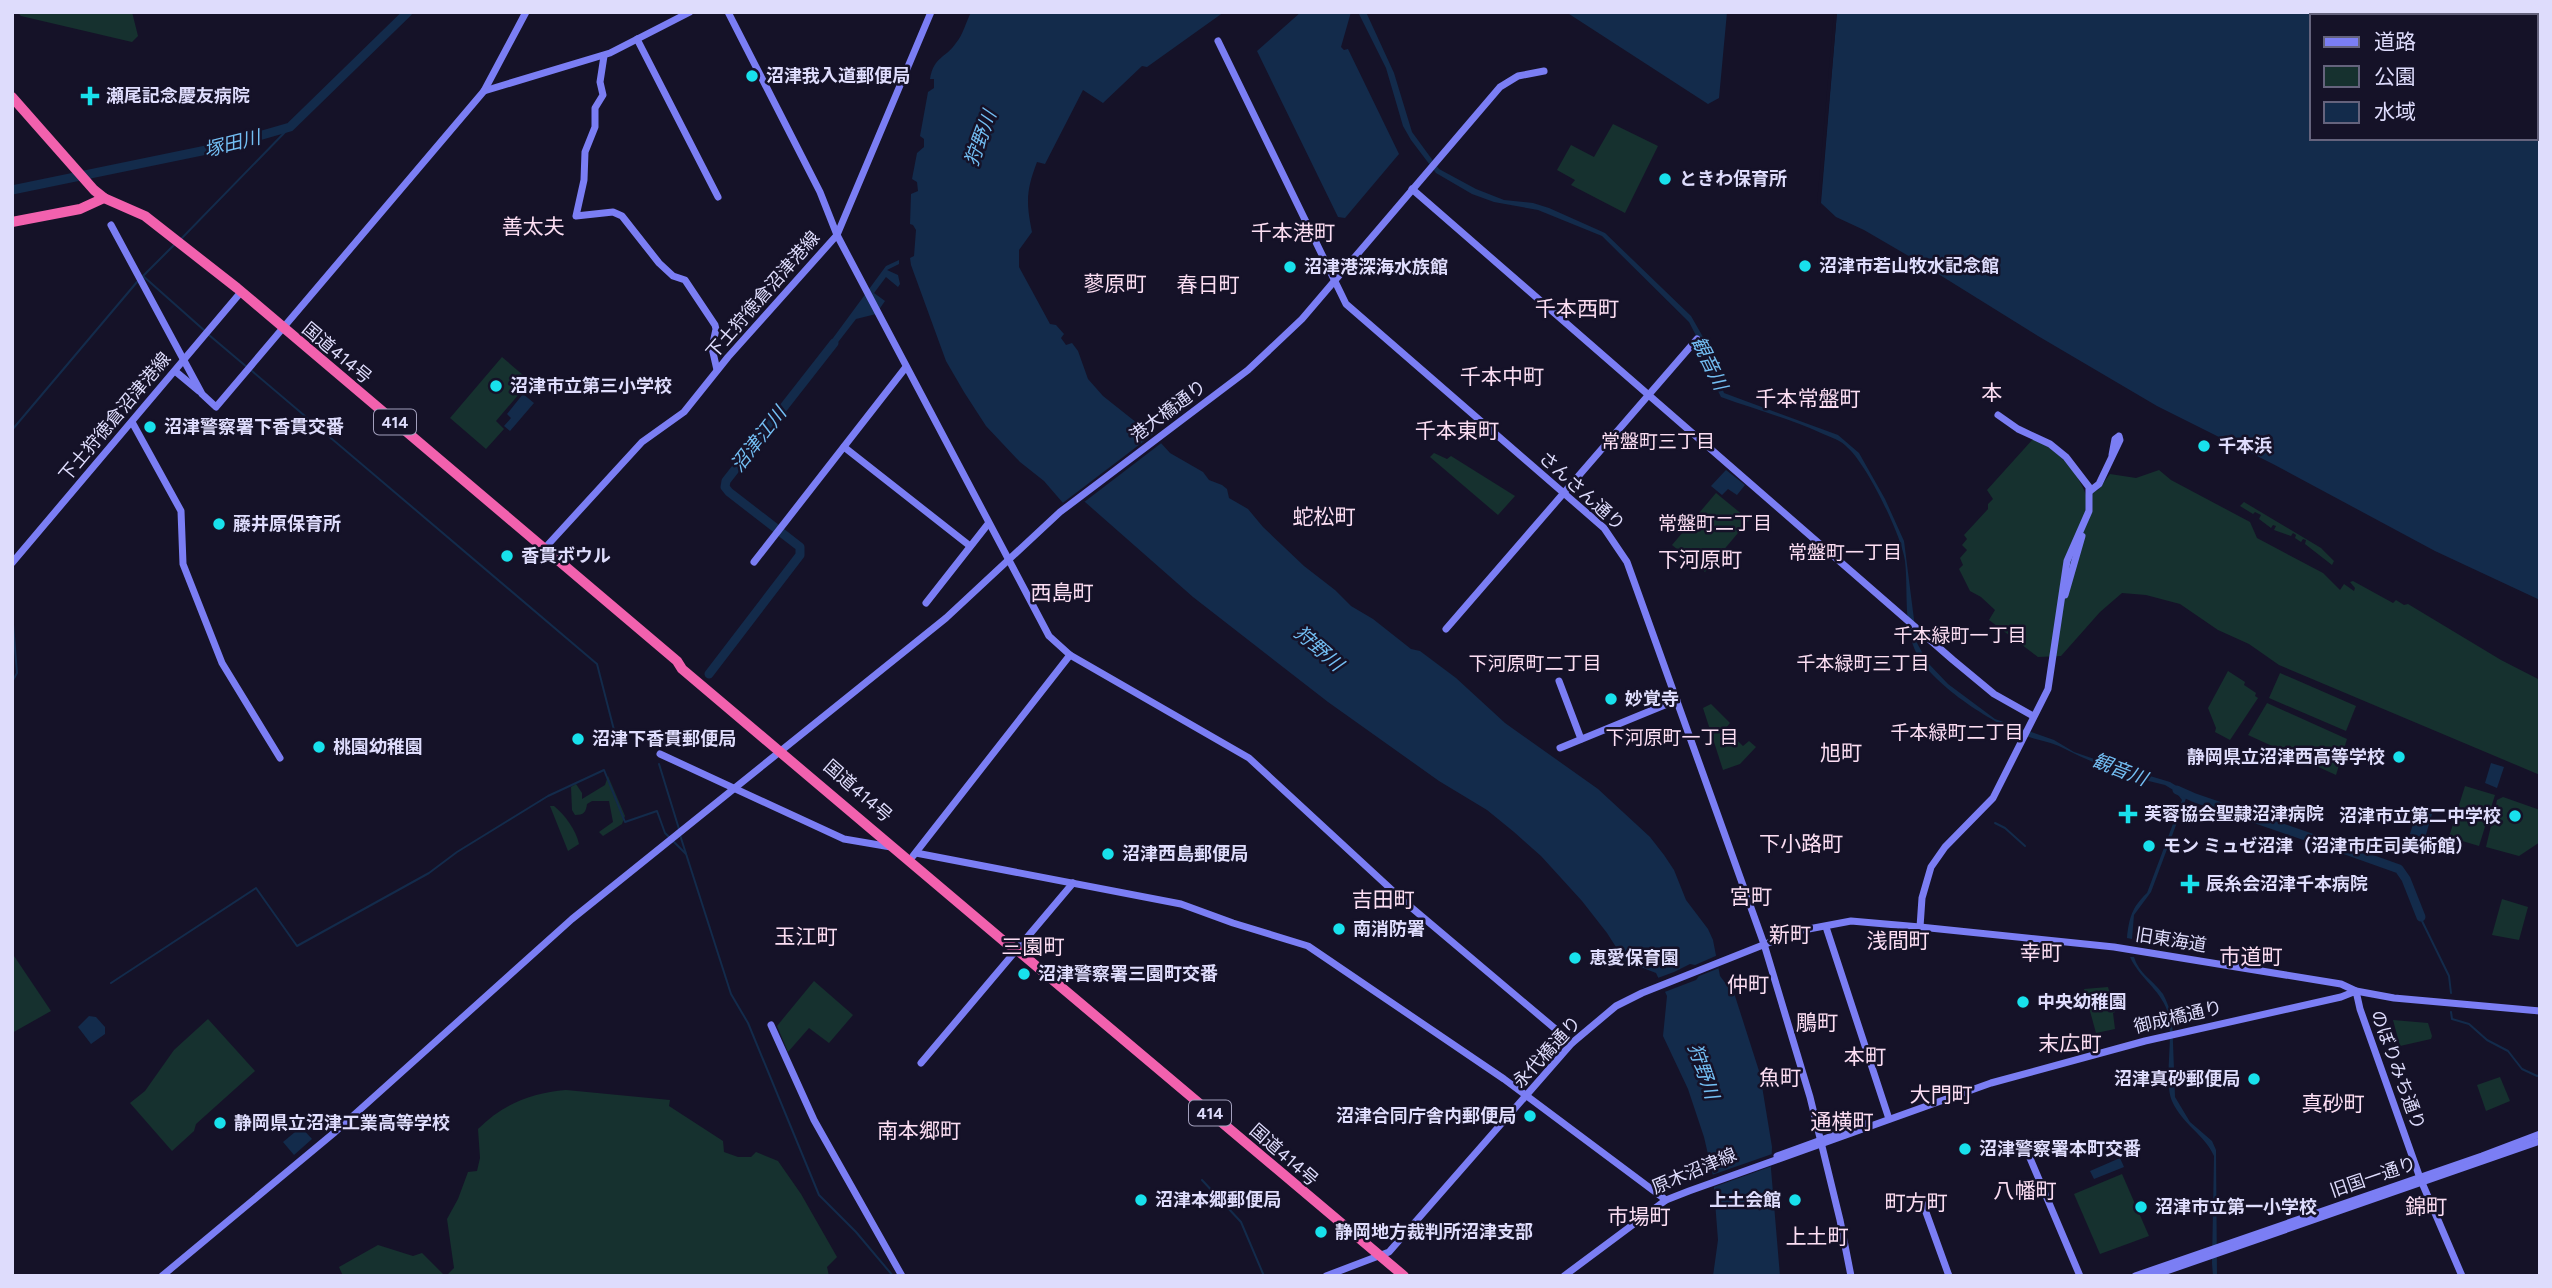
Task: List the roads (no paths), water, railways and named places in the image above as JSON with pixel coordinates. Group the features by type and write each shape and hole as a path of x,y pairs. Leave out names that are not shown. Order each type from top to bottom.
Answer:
{"highway":[{"name":"国道414号","path":"12,97 104,198 145,216 241,292 677,661 685,664 891,847 1404,1276"},
{"path":"12,222 80,209 104,198"},
{"name":"国道414号","path":"783,750 914,856 1016,949"}],"street":[{"path":"175,371 216,407 484,91 526,12"},
{"path":"484,91 604,56 690,12"},
{"path":"728,12 820,192 837,235 877,313 1042,626 1057,645 1249,758 1406,903 1572,1044"},
{"name":"下土狩徳倉沼津港線","path":"544,549 642,442 682,414 717,370 837,235 931,12"},
{"path":"637,39 719,197"},
{"name":"さんさん通り","path":"1218,41 1344,300 1353,312 1604,528 1620,550 1642,599 1764,944 1821,1142 1851,1276"},
{"path":"604,56 600,82 603,95 597,104 595,127 584,152 584,180 576,216 612,212 622,216 659,263 673,276 685,280 715,325 712,348 717,370"},
{"name":"港大橋通り","path":"162,1276 335,1132 572,919 946,618 1060,512 1269,352 1302,319 1500,87 1525,74 1544,71"},
{"path":"1412,189 1915,627 1994,694 2033,716"},
{"path":"111,225 202,394"},
{"name":"下土狩徳倉沼津港線","path":"12,563 241,292"},
{"path":"1446,629 1698,339"},
{"path":"754,562 906,367"},
{"path":"1920,927 1922,898 1931,867 1945,847 1993,798 2047,691 2062,601 2089,511 2090,491 2078,471 2061,452 1998,415"},
{"path":"132,422 181,511 183,564 222,663 280,758"},
{"path":"844,447 970,546"},
{"path":"2090,491 2099,484 2112,454"},
{"path":"926,603 988,524"},
{"path":"1070,655 914,856 1181,904 1308,946 1527,1096 1664,1199"},
{"path":"1559,681 1581,740"},
{"path":"1560,748 1677,700"},
{"path":"660,754 844,839 891,847"},
{"path":"920,1063 1073,883"},
{"name":"旧東海道","path":"1826,927 1851,921 2136,950 2341,984 2356,991 2404,999 2540,1011"},
{"path":"1826,927 1889,1119"},
{"name":"永代橋通り","path":"1381,1256 1389,1252 1572,1044 1616,1006 1642,993 1798,931 1826,927"},
{"name":"御成橋通り","path":"1821,1142 1875,1120 1889,1119 1991,1083 2170,1035 2341,997 2356,991"},
{"name":"のぼりみち通り","path":"2356,991 2421,1180 2462,1276"},
{"path":"771,1025 814,1120 902,1276"},
{"name":"旧国一通り","path":"2421,1180 2540,1134"},
{"name":"旧国一通り","path":"2135,1276 2540,1140"},
{"name":"原木沼津線","path":"1556,1276 1664,1199 1821,1142"},
{"path":"2024,1144 2080,1276"},
{"name":"原木沼津線","path":"1563,1276 1664,1199"},
{"path":"1923,1204 1949,1276"},
{"name":"旧国一通り","path":"2152,1276 2213,1252"},
{"path":"1326,1276 1381,1256"}],"water":[{"name":"狩野川","path":"971,12 1224,12 1147,67 1142,66 1103,103 1083,90 1045,164 1037,162 1028,197 1032,232 1019,250 1019,267 1050,324 1056,325 1064,334 1061,338 1066,345 1072,343 1078,351 1088,379 1103,396 1151,432 1170,453 1227,489 1229,498 1248,509 1304,566 1351,606 1373,619 1411,649 1420,651 1456,678 1505,723 1598,789 1650,837 1664,855 1674,870 1686,900 1713,940 1720,976 1735,996 1760,1074 1772,1147 1771,1169 1780,1276 1713,1276 1718,1240 1713,1176 1704,1137 1688,1089 1663,1036 1667,996 1656,973 1625,961 1582,901 1541,856 1487,810 1439,781 1328,702 1193,597 1085,502 1063,503 1044,481 1020,462 986,426 964,392 946,361 911,265 916,230 910,224 911,194 918,191 917,182 912,179 917,153 924,147 924,139 920,136 928,92 934,88 934,79 930,79 932,72 937,62 958,40"},
{"path":"1301,12 1351,12 1341,47 1348,49 1399,154 1345,218 1338,217 1257,51"},
{"name":"観音川","path":"1358,12 1366,12 1394,73 1412,132 1439,169 1476,189 1504,200 1533,203 1549,208 1605,233 1691,316 1703,337 1724,393 1838,435 1859,453 1885,499 1904,541 1917,643 1928,663 1948,684 1995,719 2054,740 2074,752 2170,782 2188,793 2151,892 2134,915 2132,939 2127,938 2132,913 2147,893 2182,800 2175,791 2165,785 2112,769 2056,745 2021,734 1975,709 1943,685 1919,658 1913,645 1908,625 1905,561 1898,535 1865,469 1856,457 1845,445 1832,437 1721,397 1704,351 1689,322 1602,236 1538,210 1494,202 1472,194 1436,173 1403,126 1386,68"},
{"path":"1566,12 1727,12 1719,98 1708,104"},
{"path":"1837,12 2540,12 2540,600 2435,551 2273,464 2157,406 1919,262 1836,217 1821,203"},
{"path":"899,260 899,264 887,270 898,275 898,287 886,277 874,293 885,301 876,314 856,319 829,353 825,349 886,266"},
{"path":"523,394 534,403 510,431 504,426 511,418 507,414"},
{"path":"1726,470 1745,485 1737,495 1728,489 1722,495 1711,486"},
{"path":"2491,763 2504,767 2497,788 2485,783"},
{"path":"2417,810 2432,814 2425,838 2410,834"},
{"path":"2130,957 2134,957 2143,973 2163,994 2172,1016 2175,1097 2190,1122 2212,1141 2216,1150 2217,1276 2213,1276 2212,1263 2214,1156 2172,1101 2167,1010 2160,996"},
{"path":"89,1016 96,1017 105,1027 105,1034 91,1044 78,1027"},
{"path":"301,1127 312,1139 294,1155 283,1142"},
{"path":"2120,1158 2124,1167 2094,1179 2090,1171"}],"waterway":[{"name":"塚田川","path":"12,190 221,147 290,127 408,12"},
{"path":"181,239 290,127"},
{"path":"143,276 174,245"},
{"path":"143,276 205,331"},
{"path":"12,430 137,282"},
{"path":"209,335 248,368"},
{"name":"沼津江川","path":"709,674 800,555 800,547 729,492 725,487 726,481 834,343"},
{"path":"252,371 597,664 614,730"},
{"path":"12,612 17,673 12,682"},
{"path":"659,764 679,829"},
{"path":"111,983 256,888 297,946 429,873 457,852 548,796 604,770 625,822 657,811 669,837"},
{"path":"2177,790 2317,840"},
{"path":"1995,823 2005,828 2025,846"},
{"path":"680,835 731,994 748,1023 819,1195 856,1232 893,1276"},
{"path":"673,841 686,854"},
{"path":"2326,843 2399,869 2406,879 2421,917"},
{"path":"2422,921 2449,976 2451,993"},
{"path":"2451,1012 2452,1019 2469,1024 2487,1040 2508,1051 2522,1069 2540,1075"},
{"path":"1202,1180 1241,1222 1264,1276"}],"place":[{"name":"沼津我入道郵便局","path":"752,76"},
{"name":"瀬尾記念慶友病院","path":"90,96"},
{"name":"ときわ保育所","path":"1665,179"},
{"name":"沼津市若山牧水記念館","path":"1805,266"},
{"name":"沼津港深海水族館","path":"1290,267"},
{"name":"沼津市立第三小学校","path":"496,386"},
{"name":"沼津警察署下香貫交番","path":"150,427"},
{"name":"千本浜","path":"2204,446"},
{"name":"藤井原保育所","path":"219,524"},
{"name":"香貫ボウル","path":"507,556"},
{"name":"妙覚寺","path":"1611,699"},
{"name":"沼津下香貫郵便局","path":"578,739"},
{"name":"桃園幼稚園","path":"319,747"},
{"name":"静岡県立沼津西高等学校","path":"2399,757"},
{"name":"芙蓉協会聖隷沼津病院","path":"2128,814"},
{"name":"沼津市立第二中学校","path":"2515,816"},
{"name":"モン ミュゼ沼津（沼津市庄司美術館）","path":"2149,846"},
{"name":"沼津西島郵便局","path":"1108,854"},
{"name":"辰糸会沼津千本病院","path":"2190,884"},
{"name":"南消防署","path":"1339,929"},
{"name":"恵愛保育園","path":"1575,958"},
{"name":"沼津警察署三園町交番","path":"1024,974"},
{"name":"中央幼稚園","path":"2023,1002"},
{"name":"沼津真砂郵便局","path":"2254,1079"},
{"name":"沼津合同庁舎内郵便局","path":"1530,1116"},
{"name":"静岡県立沼津工業高等学校","path":"220,1123"},
{"name":"沼津警察署本町交番","path":"1965,1149"},
{"name":"沼津本郷郵便局","path":"1141,1200"},
{"name":"上土会館","path":"1795,1200"},
{"name":"沼津市立第一小学校","path":"2141,1207"},
{"name":"静岡地方裁判所沼津支部","path":"1321,1232"}],"district":[{"name":"善太夫","path":"533,227"},
{"name":"千本港町","path":"1293,233"},
{"name":"蓼原町","path":"1115,284"},
{"name":"春日町","path":"1208,285"},
{"name":"千本西町","path":"1577,309"},
{"name":"千本中町","path":"1502,377"},
{"name":"本","path":"1992,393"},
{"name":"千本常盤町","path":"1808,399"},
{"name":"千本東町","path":"1457,431"},
{"name":"常盤町三丁目","path":"1658,441"},
{"name":"蛇松町","path":"1324,517"},
{"name":"常盤町二丁目","path":"1715,523"},
{"name":"常盤町一丁目","path":"1845,552"},
{"name":"下河原町","path":"1700,560"},
{"name":"西島町","path":"1062,593"},
{"name":"千本緑町一丁目","path":"1960,635"},
{"name":"下河原町二丁目","path":"1535,663"},
{"name":"千本緑町三丁目","path":"1863,663"},
{"name":"千本緑町二丁目","path":"1957,732"},
{"name":"下河原町一丁目","path":"1672,737"},
{"name":"旭町","path":"1841,753"},
{"name":"下小路町","path":"1801,844"},
{"name":"宮町","path":"1751,897"},
{"name":"吉田町","path":"1383,900"},
{"name":"新町","path":"1790,935"},
{"name":"玉江町","path":"806,937"},
{"name":"浅間町","path":"1898,941"},
{"name":"三園町","path":"1033,947"},
{"name":"幸町","path":"2041,953"},
{"name":"市道町","path":"2251,957"},
{"name":"仲町","path":"1748,985"},
{"name":"鵰町","path":"1817,1023"},
{"name":"末広町","path":"2070,1044"},
{"name":"本町","path":"1865,1057"},
{"name":"魚町","path":"1780,1078"},
{"name":"大門町","path":"1941,1095"},
{"name":"真砂町","path":"2333,1104"},
{"name":"通横町","path":"1842,1122"},
{"name":"南本郷町","path":"919,1131"},
{"name":"八幡町","path":"2025,1191"},
{"name":"町方町","path":"1916,1203"},
{"name":"錦町","path":"2426,1207"},
{"name":"市場町","path":"1639,1217"},
{"name":"上土町","path":"1817,1237"}]}
